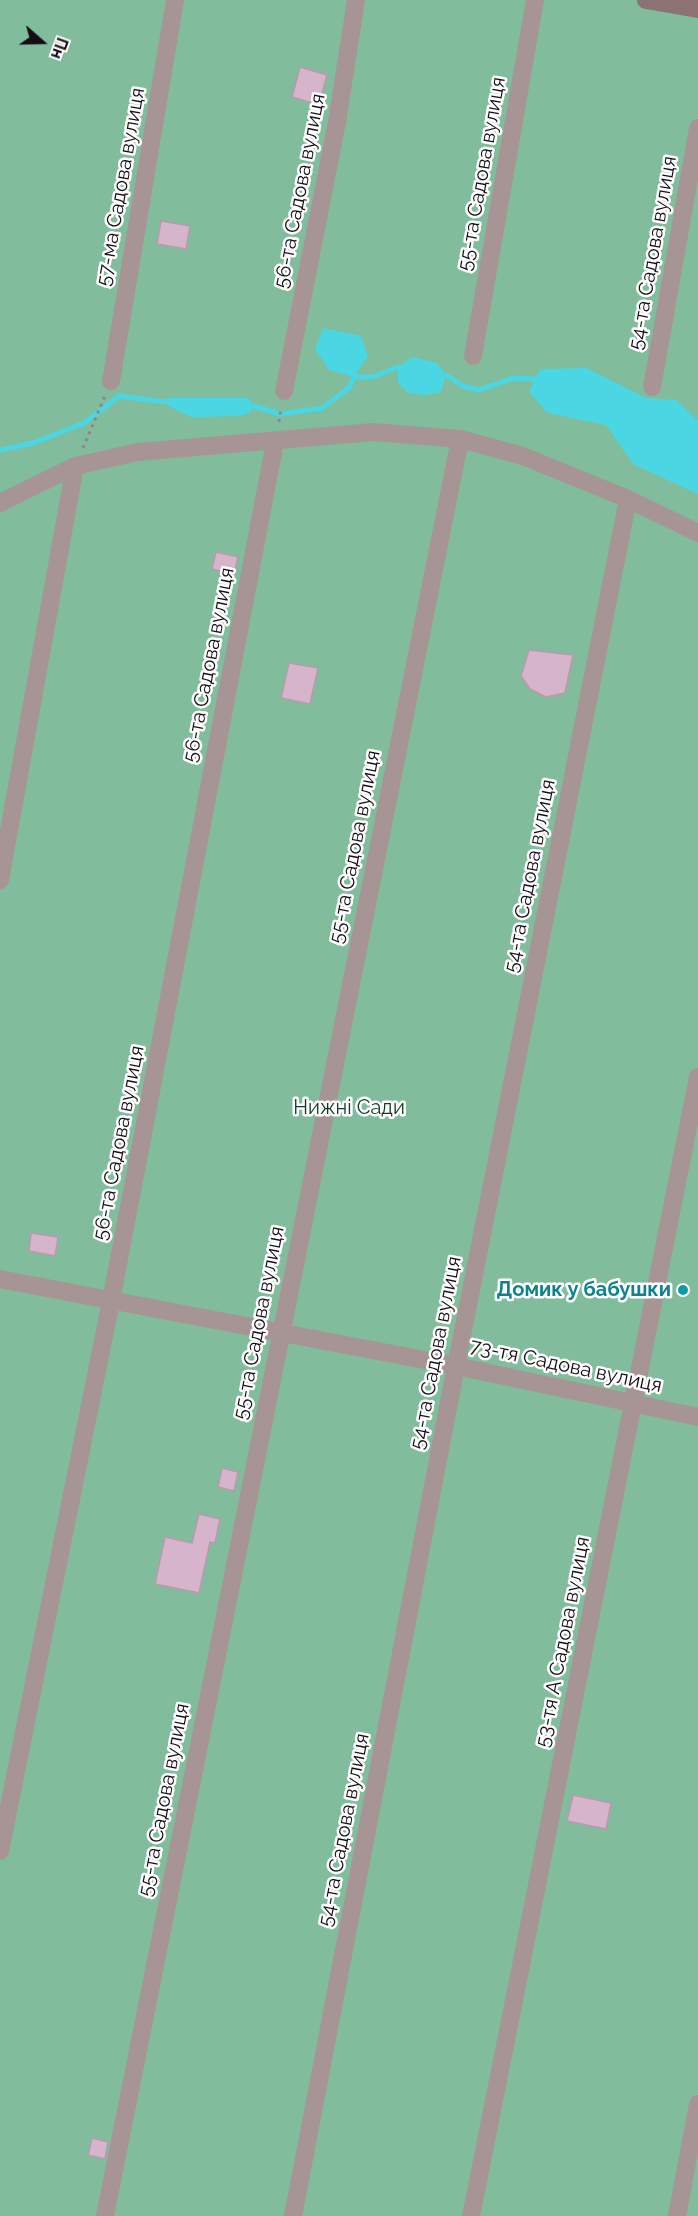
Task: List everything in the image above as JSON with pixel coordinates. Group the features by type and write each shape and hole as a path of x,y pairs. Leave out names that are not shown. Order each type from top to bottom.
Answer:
{"street":[{"name":"57-ма Садова вулиця","path":"108,388 175,0"},
{"name":"56-та Садова вулиця","path":"283,397 337,122 356,0"},
{"name":"55-та Садова вулиця","path":"474,356 535,0"},
{"path":"646,0 698,9"},
{"name":"54-та Садова вулиця","path":"652,387 698,128"},
{"path":"0,503 75,466 138,452 276,434 373,432 460,439 523,456 628,499 698,533"},
{"name":"56-та Садова вулиця","path":"0,1851 111,1301 276,434"},
{"name":"55-та Садова вулиця","path":"105,2216 460,439"},
{"path":"0,879 75,466"},
{"name":"54-та Садова вулиця","path":"293,2216 456,1365 628,499"},
{"name":"53-тя А Садова вулиця","path":"471,2216 698,1077"},
{"name":"73-тя Садова вулиця","path":"0,1279 456,1365 698,1417"},
{"path":"677,2216 698,2104"}],"path":[{"path":"91,429 108,388"},
{"path":"276,434 283,397"}],"green space":[{"name":"Нижні Сади","path":"0,0 698,0 698,2216 0,2216"}],"water":[{"path":"323,328 361,336 368,356 354,377 329,370 315,349"},
{"path":"412,357 437,363 446,375 441,392 425,395 406,392 398,382 398,367"},
{"path":"586,368 646,398 676,400 698,421 698,494 633,464 606,425 548,413 529,392 540,369"},
{"path":"169,398 248,398 254,406 249,413 239,416 191,417 169,406 165,402"}],"building":[{"path":"300,67 327,75 319,105 292,97"},
{"path":"161,221 190,226 186,249 157,244"},
{"path":"216,552 238,557 234,574 212,569"},
{"path":"529,650 573,655 565,693 546,697 530,689 521,676"},
{"path":"289,663 318,668 310,704 281,698"},
{"path":"31,1233 58,1237 55,1256 29,1251"},
{"path":"222,1468 238,1472 234,1491 218,1487"},
{"path":"199,1514 220,1519 215,1543 210,1542 199,1593 155,1584 165,1537 192,1543"},
{"path":"573,1795 611,1803 606,1829 567,1821"},
{"path":"92,2138 108,2142 105,2159 88,2155"}],"waterway":[{"path":"254,406 280,414 322,408 349,388 354,377 372,377 398,367"},
{"path":"446,375 463,386 479,390 513,378 535,379"},
{"path":"0,450 33,443 84,423 119,396 165,402"}],"place":[{"name":"Домик у бабушки","path":"683,1290"}]}
